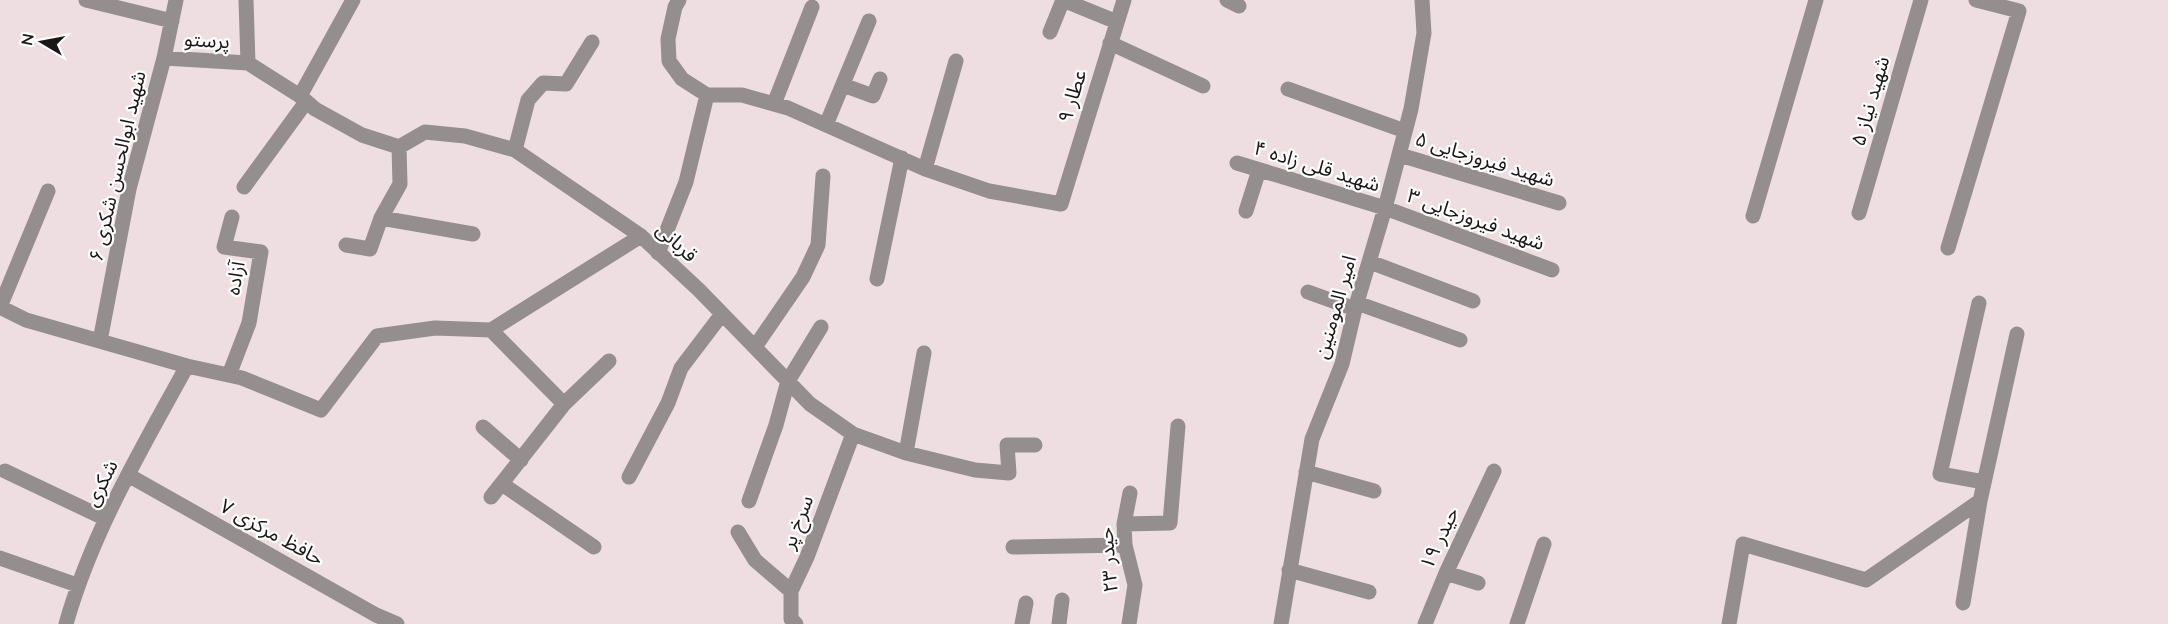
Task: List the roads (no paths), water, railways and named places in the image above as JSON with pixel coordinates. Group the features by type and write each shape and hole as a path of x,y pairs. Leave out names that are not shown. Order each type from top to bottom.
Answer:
{"street":[{"path":"86,0 172,21"},
{"name":"شهید ابوالحسن شکری ۶","path":"100,341 129,189 164,58 176,0"},
{"path":"246,0 248,63 315,109 362,135 399,147 400,184 381,218 370,249 346,245"},
{"path":"244,187 303,99 353,0"},
{"path":"679,0 675,7 668,39 669,61 682,79 707,95 742,95 774,104 925,169 956,61"},
{"path":"1050,32 1063,0 1117,22"},
{"name":"عطار ۹","path":"925,169 989,191 1061,204 1124,0"},
{"name":"امیر المومنین","path":"1281,624 1312,439 1342,364 1356,306 1400,155 1424,33 1422,0"},
{"path":"1753,216 1816,0"},
{"name":"شهید نیاز ۵","path":"1859,213 1921,0"},
{"path":"1948,248 2019,11 1976,0"},
{"path":"774,104 812,7"},
{"path":"826,125 869,21"},
{"path":"515,150 528,100 543,83 566,84 592,42"},
{"path":"1110,43 1203,86"},
{"name":"پرستو","path":"164,58 248,63"},
{"path":"843,85 873,96 880,79"},
{"path":"1288,89 1405,131"},
{"path":"658,253 686,182 707,95"},
{"name":"قربانی","path":"399,147 425,132 465,136 515,150 641,236 810,404 853,434 906,453 975,470 1009,473 1007,445 1035,445"},
{"name":"شهید فیروزجایی ۵","path":"1400,155 1559,203"},
{"path":"877,279 902,158"},
{"name":"شهید قلی زاده ۴","path":"1237,163 1385,208"},
{"path":"1246,211 1259,170"},
{"path":"755,347 803,277 818,245 823,176"},
{"path":"48,191 0,307 26,320 186,366 242,378 321,410 377,336 435,328 491,330 641,236"},
{"name":"شهید فیروزجایی ۳","path":"1385,208 1552,270"},
{"name":"آزاده","path":"229,375 249,323 261,252 224,247 232,217"},
{"path":"381,218 473,234"},
{"path":"1370,262 1473,301"},
{"path":"1308,292 1460,340"},
{"path":"1978,303 1940,474 1984,482"},
{"path":"629,477 668,403 681,368 722,314"},
{"path":"749,501 776,425 788,381 821,327"},
{"path":"491,330 564,404"},
{"path":"1963,603 1980,501 2017,334"},
{"path":"906,453 924,353"},
{"path":"491,497 564,404 609,361"},
{"name":"شکری","path":"66,624 77,585 106,519 186,366"},
{"path":"1124,524 1170,523 1178,426"},
{"path":"483,427 521,460"},
{"name":"سرخ پر","path":"791,622 791,591 807,557 853,434"},
{"path":"5,471 106,519"},
{"path":"1306,471 1374,492"},
{"name":"حیدر ۱۹","path":"1425,624 1446,573 1494,471"},
{"name":"حافظ مرکزی ۷","path":"128,475 376,615 398,624"},
{"path":"502,484 594,547"},
{"name":"حیدر ۲۳","path":"1129,624 1134,585 1125,545 1124,524 1130,493"},
{"path":"1729,624 1743,544 1866,579 1980,501"},
{"path":"738,532 755,560 791,591"},
{"path":"1517,624 1544,544"},
{"path":"1013,547 1125,545"},
{"path":"0,558 77,585"},
{"path":"1289,570 1369,592"},
{"path":"1446,573 1478,583"},
{"path":"1059,624 1062,600"},
{"path":"1022,624 1026,603"}]}
